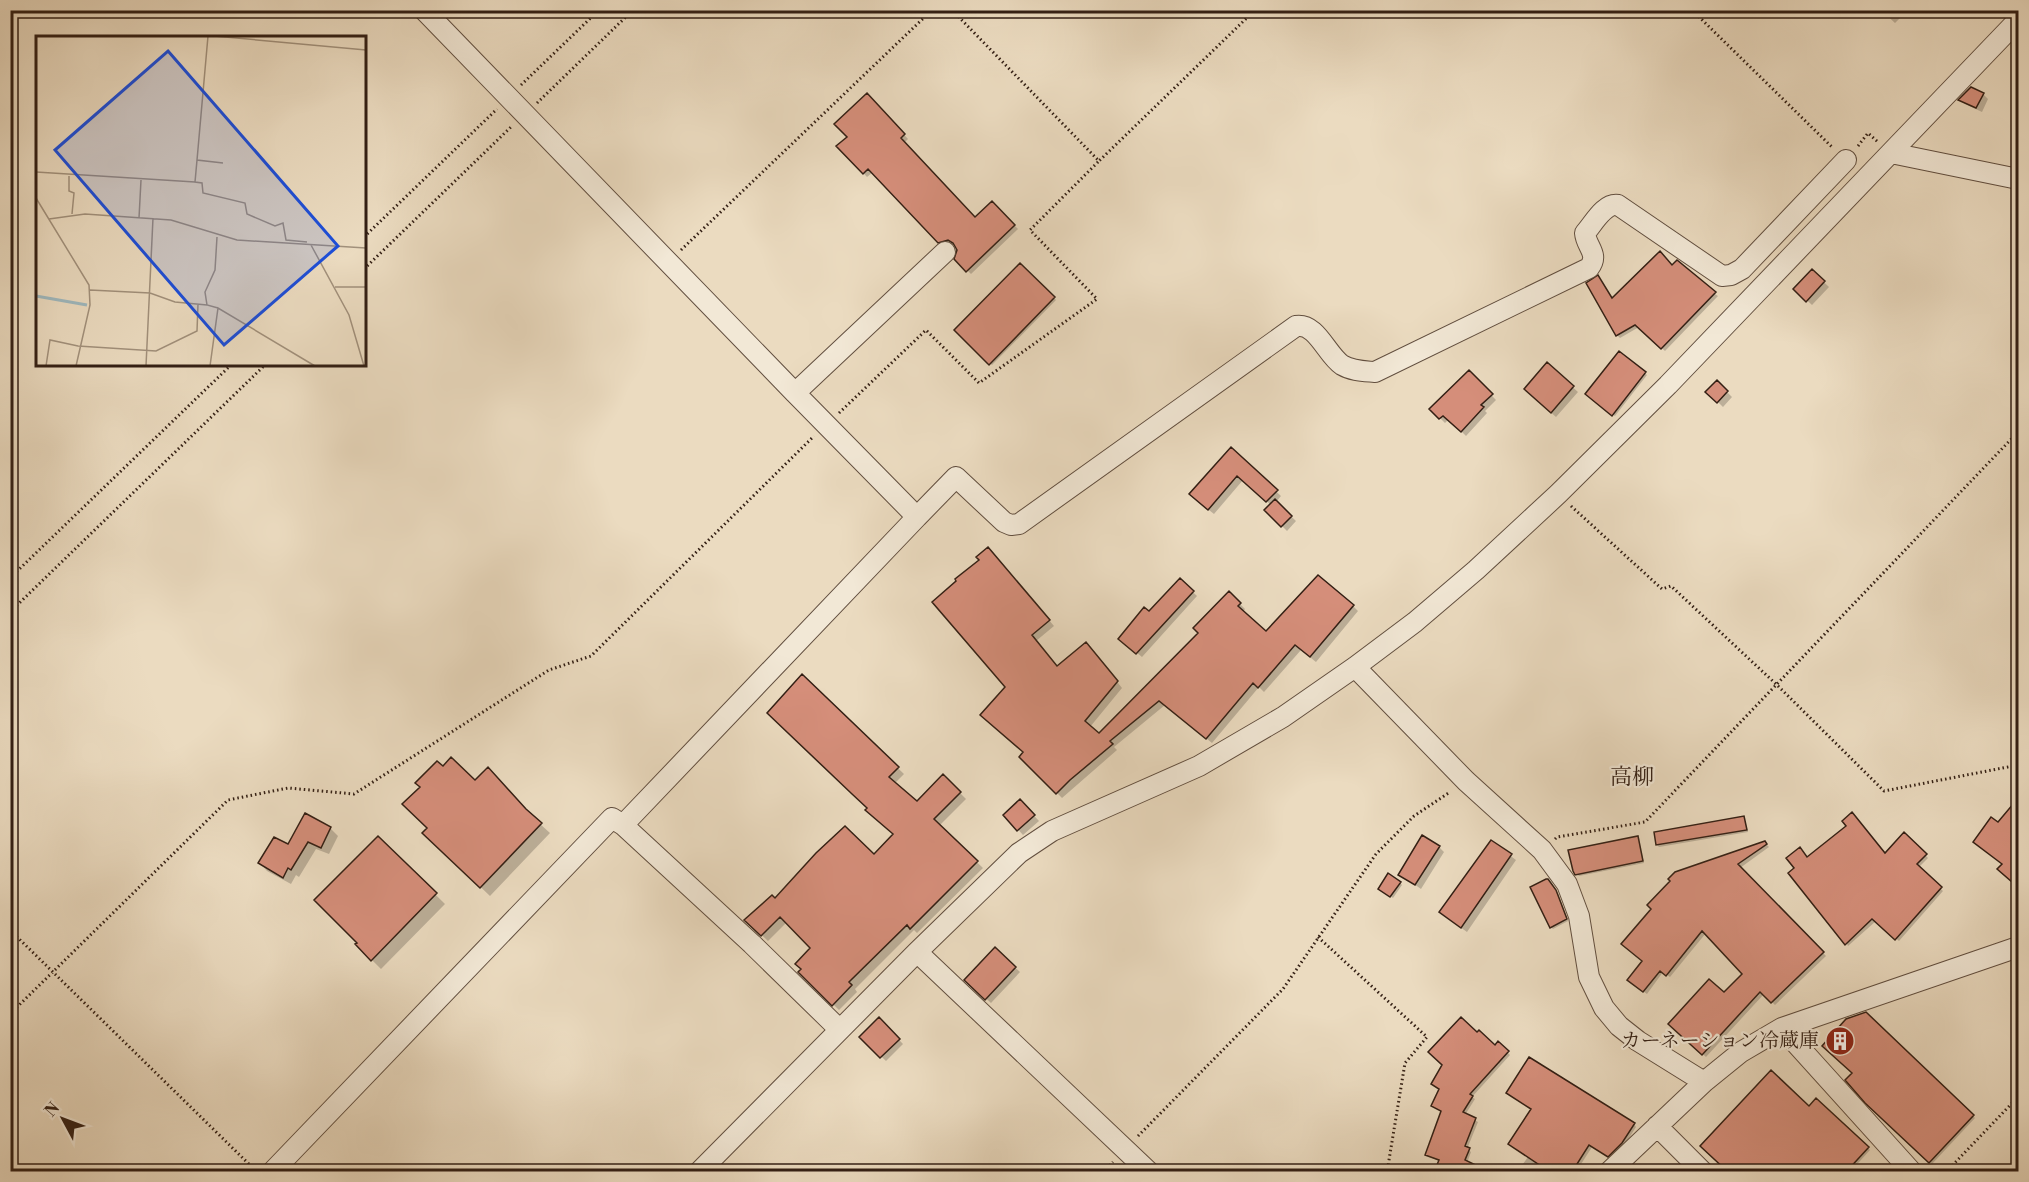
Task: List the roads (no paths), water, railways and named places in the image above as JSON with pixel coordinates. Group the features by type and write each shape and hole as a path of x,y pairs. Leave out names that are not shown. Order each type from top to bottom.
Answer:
{"street":[{"path":"424,10 667,263 917,517"},
{"path":"699,1172 916,952 1019,853 1052,831 1199,766 1283,717 1415,622 1476,570 1558,494 1668,385 2019,20"},
{"path":"1891,153 2019,179"},
{"path":"623,825 956,477 1004,522 1011,525 1019,524 1296,326 1304,325 1310,328 1343,365 1358,371 1375,372 1589,268 1593,263 1594,255 1585,238 1585,233 1606,207 1612,204 1618,205 1722,276 1731,275 1742,269 1846,160"},
{"path":"795,393 945,252"},
{"path":"1355,667 1466,781 1542,850 1567,884 1579,916 1589,977 1604,1008 1619,1026 1638,1041 1704,1082"},
{"path":"272,1172 612,818 623,825 752,944 839,1029"},
{"path":"1609,1172 1704,1082 1741,1052 1782,1028 2019,947"},
{"path":"916,952 1149,1172"},
{"path":"1782,1028 1912,1172"},
{"path":"1657,1126 1703,1172"}],"place":[{"name":"カーネーション冷蔵庫","path":"1840,1041"}],"district":[{"name":"高柳","path":"1632,777"}]}
